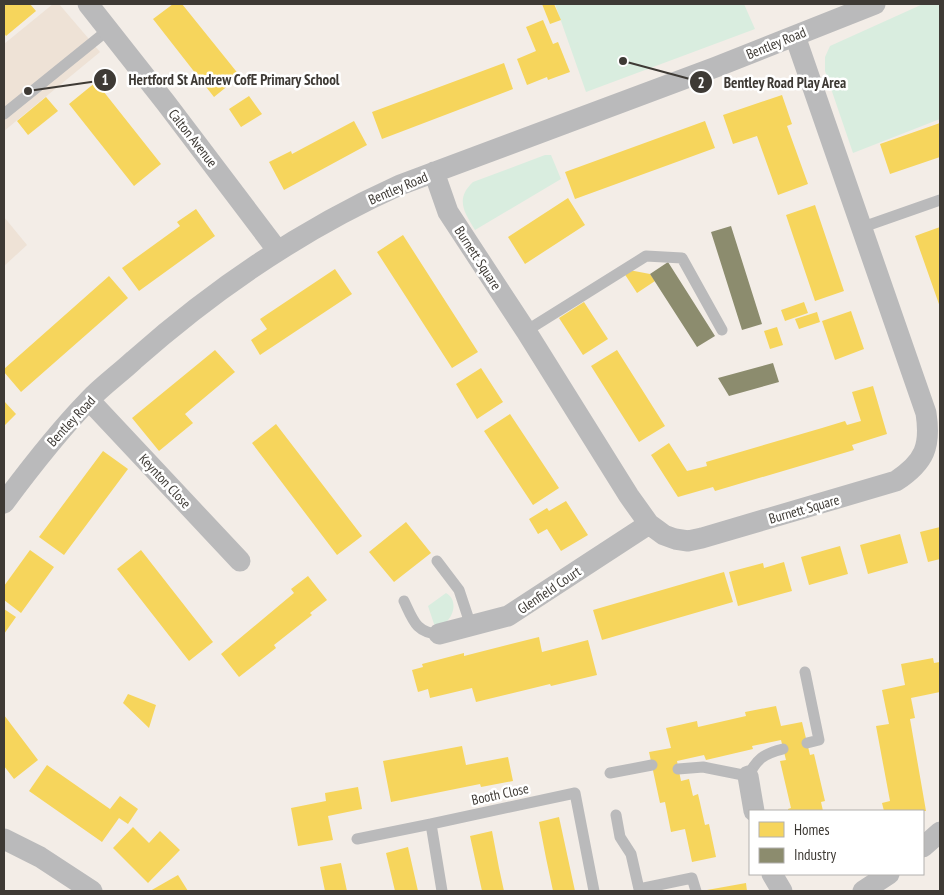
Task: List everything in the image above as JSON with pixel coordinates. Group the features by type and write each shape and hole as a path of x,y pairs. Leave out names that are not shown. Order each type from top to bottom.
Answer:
{"street":[{"name":"Bentley Road","path":"4,504 39,455 89,400 157,339 211,296 278,250 370,198 434,172 616,106 875,4"},
{"name":"Calton Avenue","path":"96,6 108,30 278,250"},
{"name":"Burnett Square","path":"434,172 448,212 526,331 629,496 649,524 664,535 675,540 688,541 702,538 896,480 910,472 922,457 928,442 929,429 926,413 863,227 795,36"},
{"name":"Keynton Close","path":"89,400 240,561"},
{"name":"Glenfield Court","path":"439,634 508,616 649,524"},
{"path":"748,776 754,810"},
{"path":"924,846 940,832"},
{"path":"4,839 40,857 92,891"},
{"path":"773,875 782,891"},
{"path":"863,891 887,875"}],"lane":[{"path":"4,114 108,30"},
{"path":"863,227 940,200"},
{"path":"526,331 646,256 682,258 722,330"},
{"path":"437,561 459,590 471,626"},
{"path":"404,601 414,623 420,630 428,634 439,634"},
{"path":"804,672 820,740 807,743"},
{"path":"678,769 702,767 748,776 756,762 762,757 783,749"},
{"path":"610,773 652,765"},
{"name":"Booth Close","path":"357,839 575,794 594,891"},
{"path":"616,815 620,837 631,854 639,890 692,878 696,891"},
{"path":"430,824 442,891"}],"shaded area":[{"path":"53,4 59,4 100,52 4,131 4,44"},
{"path":"4,217 27,245 4,266"}],"green space":[{"path":"555,4 744,4 755,29 586,92"},
{"path":"923,4 940,4 940,119 853,153 825,71 825,57 830,46"},
{"path":"545,155 551,155 561,179 475,230 463,206 464,194 467,188 473,182"},
{"path":"446,593 452,599 453,611 446,622 435,627 428,606"}],"building: Homes":[{"path":"4,4 30,4 36,11 6,36 4,33"},
{"path":"173,4 182,4 240,76 214,97 153,19"},
{"path":"542,4 554,4 561,20 550,24"},
{"path":"543,20 553,44 558,42 570,72 548,80 547,77 527,85 517,59 536,51 526,27"},
{"path":"504,63 513,89 382,139 372,112"},
{"path":"96,82 161,164 134,186 69,104"},
{"path":"782,95 792,124 787,126 808,184 778,195 757,136 733,144 723,115"},
{"path":"249,96 262,114 241,127 229,109"},
{"path":"46,97 58,111 28,135 17,121"},
{"path":"354,121 367,145 284,190 269,162 291,151 292,154"},
{"path":"705,121 715,148 575,199 565,172"},
{"path":"940,123 940,157 890,174 880,144"},
{"path":"568,198 585,225 525,264 508,237"},
{"path":"815,205 844,291 815,301 786,215"},
{"path":"196,209 215,236 139,291 122,268 180,226 177,222"},
{"path":"940,227 940,307 915,236"},
{"path":"403,235 478,352 452,368 377,252"},
{"path":"335,269 352,294 260,355 251,340 267,329 260,319"},
{"path":"629,270 650,274 655,281 637,293 624,273"},
{"path":"109,276 128,298 21,392 4,372 4,369"},
{"path":"584,302 608,339 583,355 559,318"},
{"path":"804,302 808,313 785,321 781,310"},
{"path":"851,311 864,349 835,360 822,321"},
{"path":"817,312 820,322 799,329 795,319"},
{"path":"777,327 783,345 770,349 764,331"},
{"path":"215,350 235,372 185,414 193,423 159,451 132,418"},
{"path":"617,350 665,426 639,442 591,366"},
{"path":"481,368 503,402 477,419 456,384"},
{"path":"873,386 887,434 852,445 854,450 715,491 713,487 678,497 651,455 669,443 687,471 707,466 706,462 845,421 847,425 861,421 852,392"},
{"path":"4,401 16,414 4,426"},
{"path":"510,414 559,488 533,505 484,431"},
{"path":"276,424 362,536 337,555 252,443"},
{"path":"103,451 128,469 64,555 39,537"},
{"path":"566,501 588,535 561,551 547,529 538,534 529,519 547,508 549,511"},
{"path":"406,522 431,553 394,582 369,552"},
{"path":"940,527 940,559 928,562 920,532"},
{"path":"900,534 908,563 868,574 860,545"},
{"path":"840,546 848,574 809,585 801,557"},
{"path":"30,550 54,567 21,613 4,600 4,586"},
{"path":"141,550 213,642 189,661 117,569"},
{"path":"784,562 792,591 738,606 729,572 763,563 764,568"},
{"path":"724,572 733,602 602,640 593,610"},
{"path":"308,576 327,600 310,613 312,615 274,645 276,648 239,677 221,654 294,593 291,589"},
{"path":"4,609 16,617 4,634"},
{"path":"539,637 542,652 588,640 597,675 476,702 472,688 430,698 428,689 418,692 412,670 423,667 422,664 464,653 464,656"},
{"path":"933,658 934,663 940,662 940,692 911,698 915,718 910,719 926,811 884,810 882,803 890,801 876,726 889,724 882,690 905,685 901,664"},
{"path":"128,694 156,705 149,728 123,703"},
{"path":"776,706 781,726 802,722 810,755 814,754 825,801 821,802 823,810 788,810 791,808 780,761 786,760 781,740 752,746 753,749 706,760 704,755 677,761 681,781 689,779 693,796 698,794 705,825 709,824 716,857 692,862 685,829 671,832 665,802 660,803 649,752 671,748 666,728 697,721 698,727 746,716 745,712"},
{"path":"4,715 38,760 14,779 4,766"},
{"path":"462,746 466,765 508,757 513,781 481,787 480,784 391,802 383,761"},
{"path":"47,765 110,809 120,796 138,809 128,824 119,818 102,842 29,791"},
{"path":"358,787 362,809 328,816 333,840 298,846 291,808 326,801 325,793"},
{"path":"559,817 575,891 553,891 539,822"},
{"path":"133,827 149,843 160,831 180,850 148,883 113,848"},
{"path":"492,831 504,891 482,891 470,836"},
{"path":"408,847 418,891 395,891 386,853"},
{"path":"341,863 347,891 325,891 320,867"},
{"path":"178,875 188,891 150,891"},
{"path":"746,883 747,891 707,891 707,890"}],"building: Industry":[{"path":"731,226 762,324 742,330 711,232"},
{"path":"668,262 715,336 697,347 650,274"},
{"path":"773,363 779,382 729,396 718,378"}],"place":[{"name":"Bentley Road Play Area","path":"623,61"},
{"name":"Hertford St Andrew CofE Primary School","path":"28,91"}]}
